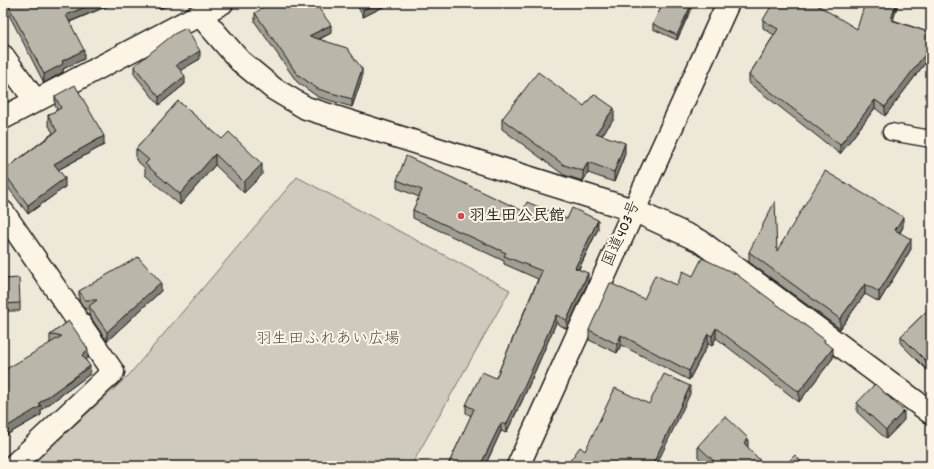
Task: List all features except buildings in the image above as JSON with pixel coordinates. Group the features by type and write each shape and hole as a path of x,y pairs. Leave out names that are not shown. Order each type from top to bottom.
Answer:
{"main road":[{"path":"3,118 222,3"},
{"name":"国道403号","path":"518,466 728,3"},
{"path":"200,15 240,61 274,90 306,108 633,210 700,241 931,413"},
{"path":"3,56 36,100"},
{"path":"3,212 113,372 13,466"}],"lane":[{"path":"891,132 931,139"}],"green space":[{"name":"羽生田ふれあい広場","path":"297,177 510,290 411,466 30,466 128,376"}],"place":[{"name":"羽生田公民館","path":"461,216"}]}
